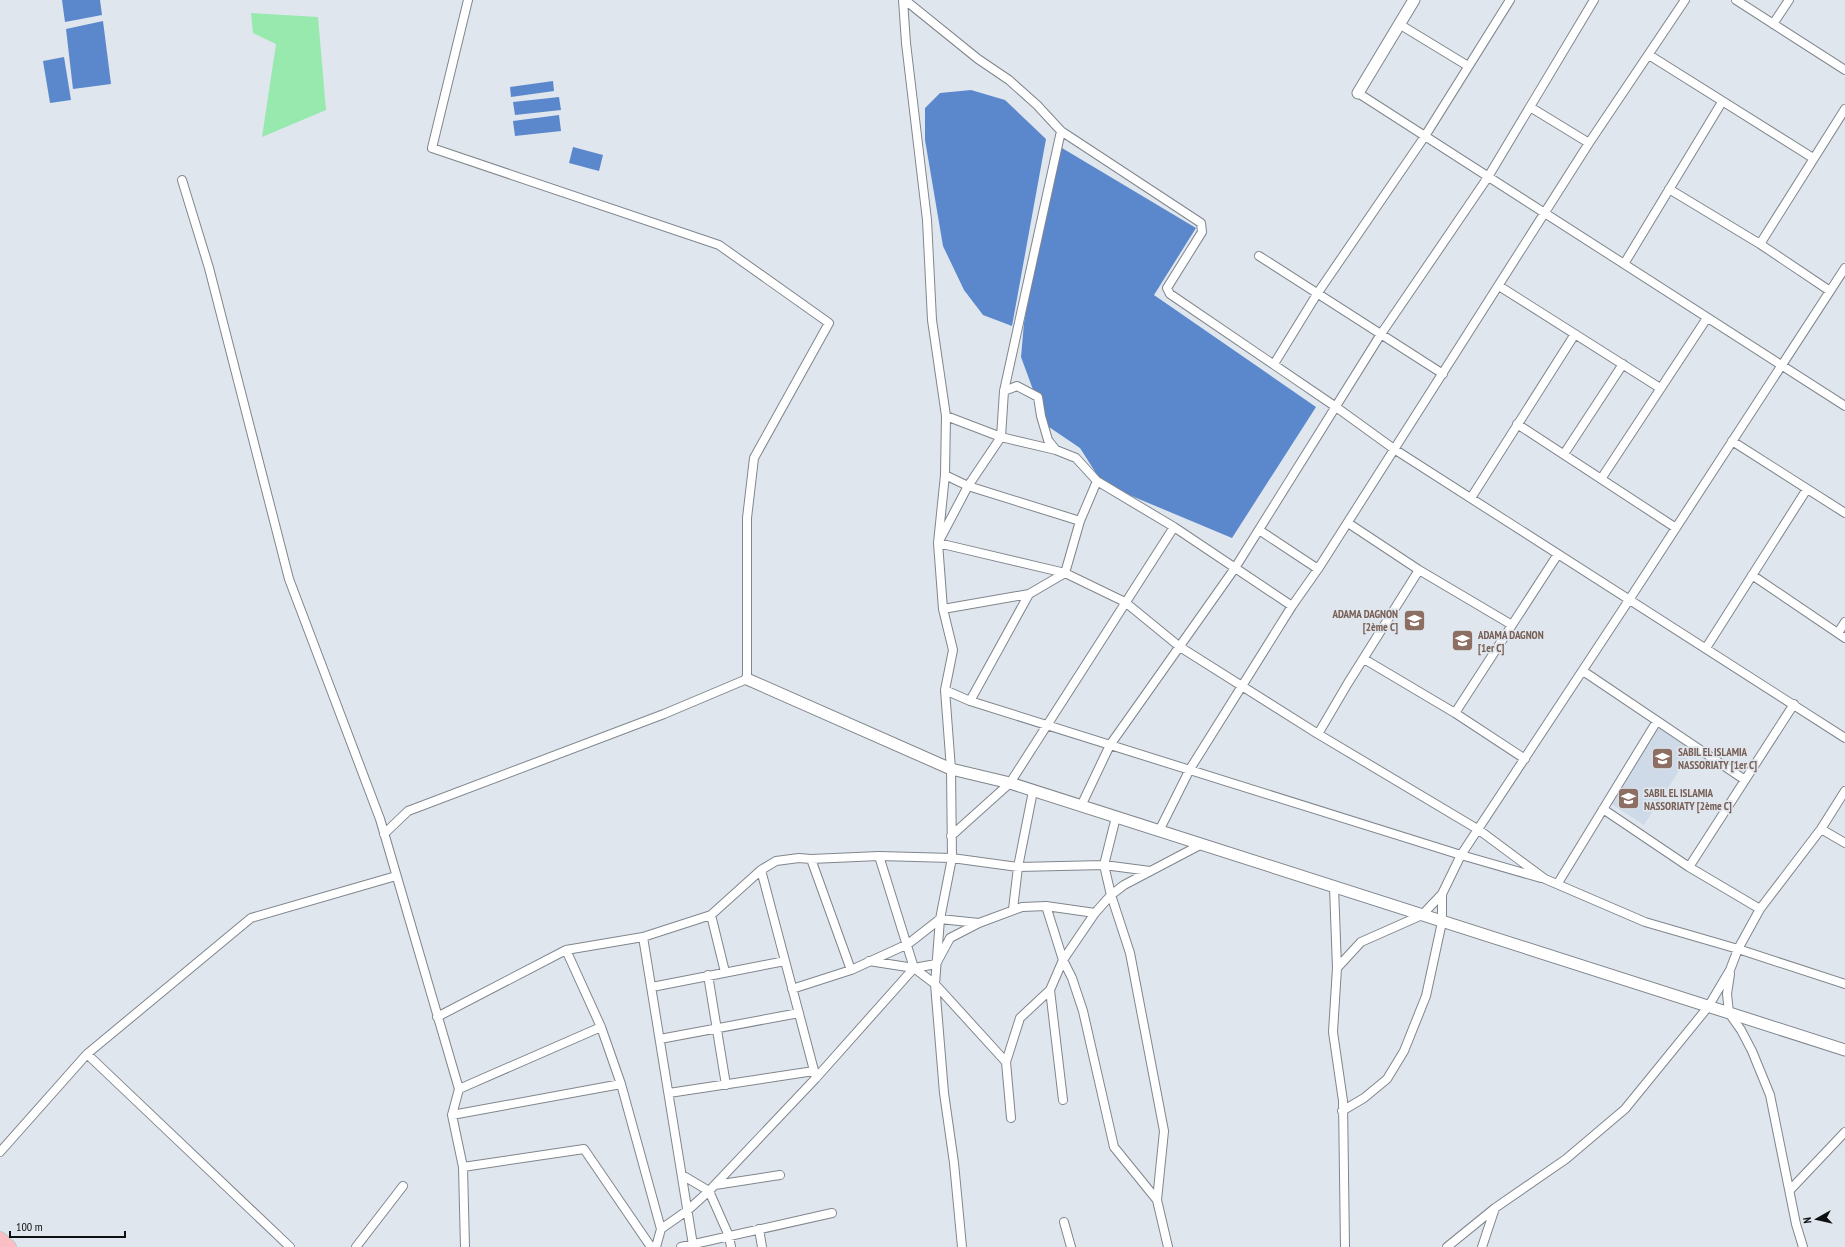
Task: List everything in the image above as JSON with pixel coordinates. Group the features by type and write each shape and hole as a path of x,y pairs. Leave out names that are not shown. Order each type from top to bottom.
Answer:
{"main road":[{"path":"0,1238 10,1247"}],"street":[{"path":"468,0 432,148 719,245 830,323 754,458 747,518 747,679"},
{"path":"904,0 978,59 1009,80 1037,105 1061,131 1201,223 1202,232 1167,288 1170,294 1274,364 1394,449 1845,738"},
{"path":"904,0 906,43 927,220 932,320 946,416 945,475 938,543 944,609 952,650 945,690 951,769 952,858 940,919 935,984 944,1092 954,1163 962,1247"},
{"path":"1414,0 1358,94 1845,406"},
{"path":"1274,364 1317,294 1425,136 1510,0"},
{"path":"1081,806 1110,745 1235,568 1381,334 1488,177 1594,0"},
{"path":"1159,831 1190,770 1292,606 1318,569 1589,143 1685,0"},
{"path":"1736,0 1845,70"},
{"path":"1773,24 1789,0"},
{"path":"1399,24 1468,66"},
{"path":"1649,55 1813,158"},
{"path":"1624,264 1722,102"},
{"path":"1530,107 1589,143"},
{"path":"1760,244 1845,109"},
{"path":"938,543 968,486 1001,437 1004,391 1061,131"},
{"path":"182,180 209,268 289,579 384,834 459,1089 452,1115 463,1167 465,1247"},
{"path":"1669,189 1760,244 1830,291"},
{"path":"1259,256 1443,374"},
{"path":"1337,968 1361,942 1422,915 1442,894 1461,855 1479,830 1845,268"},
{"path":"1499,286 1660,388"},
{"path":"1601,479 1707,318"},
{"path":"1471,498 1575,334"},
{"path":"1564,454 1623,364"},
{"path":"1004,391 1017,386 1038,397 1041,416 1048,440 1056,450"},
{"path":"946,416 1001,437 1056,450 1076,458 1097,480 1174,527 1292,606"},
{"path":"1517,424 1676,528"},
{"path":"1732,442 1845,513"},
{"path":"945,475 968,486 1080,521"},
{"path":"944,609 1029,594 1065,574 1080,521 1097,480"},
{"path":"1706,648 1807,489"},
{"path":"1348,522 1419,570 1512,625"},
{"path":"951,836 1010,783 1174,527"},
{"path":"1259,530 1318,569"},
{"path":"938,543 1065,574 1125,602 1180,647 1318,734 1479,830 1545,879"},
{"path":"1455,713 1558,554"},
{"path":"1318,734 1419,570"},
{"path":"1752,575 1842,635 1845,622"},
{"path":"970,702 1029,594"},
{"path":"1364,659 1455,713 1525,759"},
{"path":"1583,671 1744,780"},
{"path":"384,834 408,811 664,714 747,679 951,769 1033,790 1845,1050"},
{"path":"945,690 970,702 1461,855 1558,883 1645,922 1738,949 1845,984"},
{"path":"1689,868 1794,704"},
{"path":"1558,883 1657,720"},
{"path":"1013,909 1018,868 1033,790"},
{"path":"1447,1247 1495,1208 1566,1159 1625,1109 1708,1007 1730,970 1738,949 1760,909 1821,829 1845,791"},
{"path":"1603,809 1689,868 1760,909"},
{"path":"1116,817 1104,865 1111,895 1130,953 1164,1131 1157,1200 1166,1246"},
{"path":"1821,829 1845,843"},
{"path":"1011,1118 1006,1062 1020,1018 1050,990 1063,960 1095,913 1111,895 1124,885 1202,844"},
{"path":"437,1017 566,950 643,937 711,915 761,870 776,861 799,858 811,859 879,856 952,858 1018,868 1104,865 1150,871"},
{"path":"879,856 908,944 914,968 935,984 1006,1062"},
{"path":"811,859 851,970"},
{"path":"761,870 815,1074"},
{"path":"0,1152 87,1054 251,918 396,876"},
{"path":"1334,887 1337,968 1333,1032 1343,1101 1345,1247"},
{"path":"1342,1111 1364,1098 1387,1079 1404,1051 1426,996 1442,922 1442,894"},
{"path":"936,964 950,938 980,923 1022,906 1046,906 1095,913"},
{"path":"1046,906 1063,960 1072,978 1083,1011 1114,1147 1157,1200"},
{"path":"711,915 725,972"},
{"path":"792,989 851,970 868,960 908,944 940,919 980,923"},
{"path":"643,937 693,1244"},
{"path":"566,950 601,1027 621,1084 661,1229 656,1247"},
{"path":"868,960 914,968 936,964"},
{"path":"652,987 785,961"},
{"path":"661,1229 688,1210 712,1188 815,1074 914,968"},
{"path":"1730,970 1727,994 1729,1013 1741,1030 1752,1051 1770,1095 1796,1224 1804,1247"},
{"path":"708,975 726,1085"},
{"path":"1050,990 1063,1100"},
{"path":"660,1040 798,1013"},
{"path":"459,1089 601,1027"},
{"path":"87,1054 290,1247"},
{"path":"669,1093 815,1074"},
{"path":"452,1115 621,1084"},
{"path":"1790,1190 1845,1132"},
{"path":"463,1167 584,1150 651,1247"},
{"path":"682,1175 712,1188 780,1175"},
{"path":"356,1247 403,1186"},
{"path":"712,1188 729,1236 731,1247"},
{"path":"1482,1247 1495,1208"},
{"path":"681,1247 832,1213"},
{"path":"1064,1222 1071,1247"},
{"path":"759,1229 762,1247"}],"shaded area":[{"path":"1659,727 1693,749 1644,825 1610,803"}],"green space":[{"path":"251,13 318,17 326,110 262,137 276,44 253,33"}],"water":[{"path":"62,0 100,0 102,15 65,22"},
{"path":"103,21 111,84 73,89 66,29"},
{"path":"64,57 71,100 50,103 43,61"},
{"path":"553,81 554,91 511,97 510,87"},
{"path":"971,90 1005,100 1046,139 1012,326 983,315 964,290 943,246 925,140 925,108 940,93"},
{"path":"559,97 561,110 515,115 513,102"},
{"path":"559,115 561,131 515,136 513,121"},
{"path":"573,147 603,155 599,171 569,163"},
{"path":"1062,148 1196,228 1154,295 1316,407 1232,538 1103,484 1080,448 1046,425 1021,357 1024,323 1046,205"}],"place":[{"name":"ADAMA DAGNON [2ème C]","path":"1414,620"},
{"name":"ADAMA DAGNON [1er C]","path":"1462,641"},
{"name":"SABIL EL ISLAMIA NASSORIATY [1er C]","path":"1662,758"},
{"name":"SABIL EL ISLAMIA NASSORIATY [2ème C]","path":"1628,799"}]}
